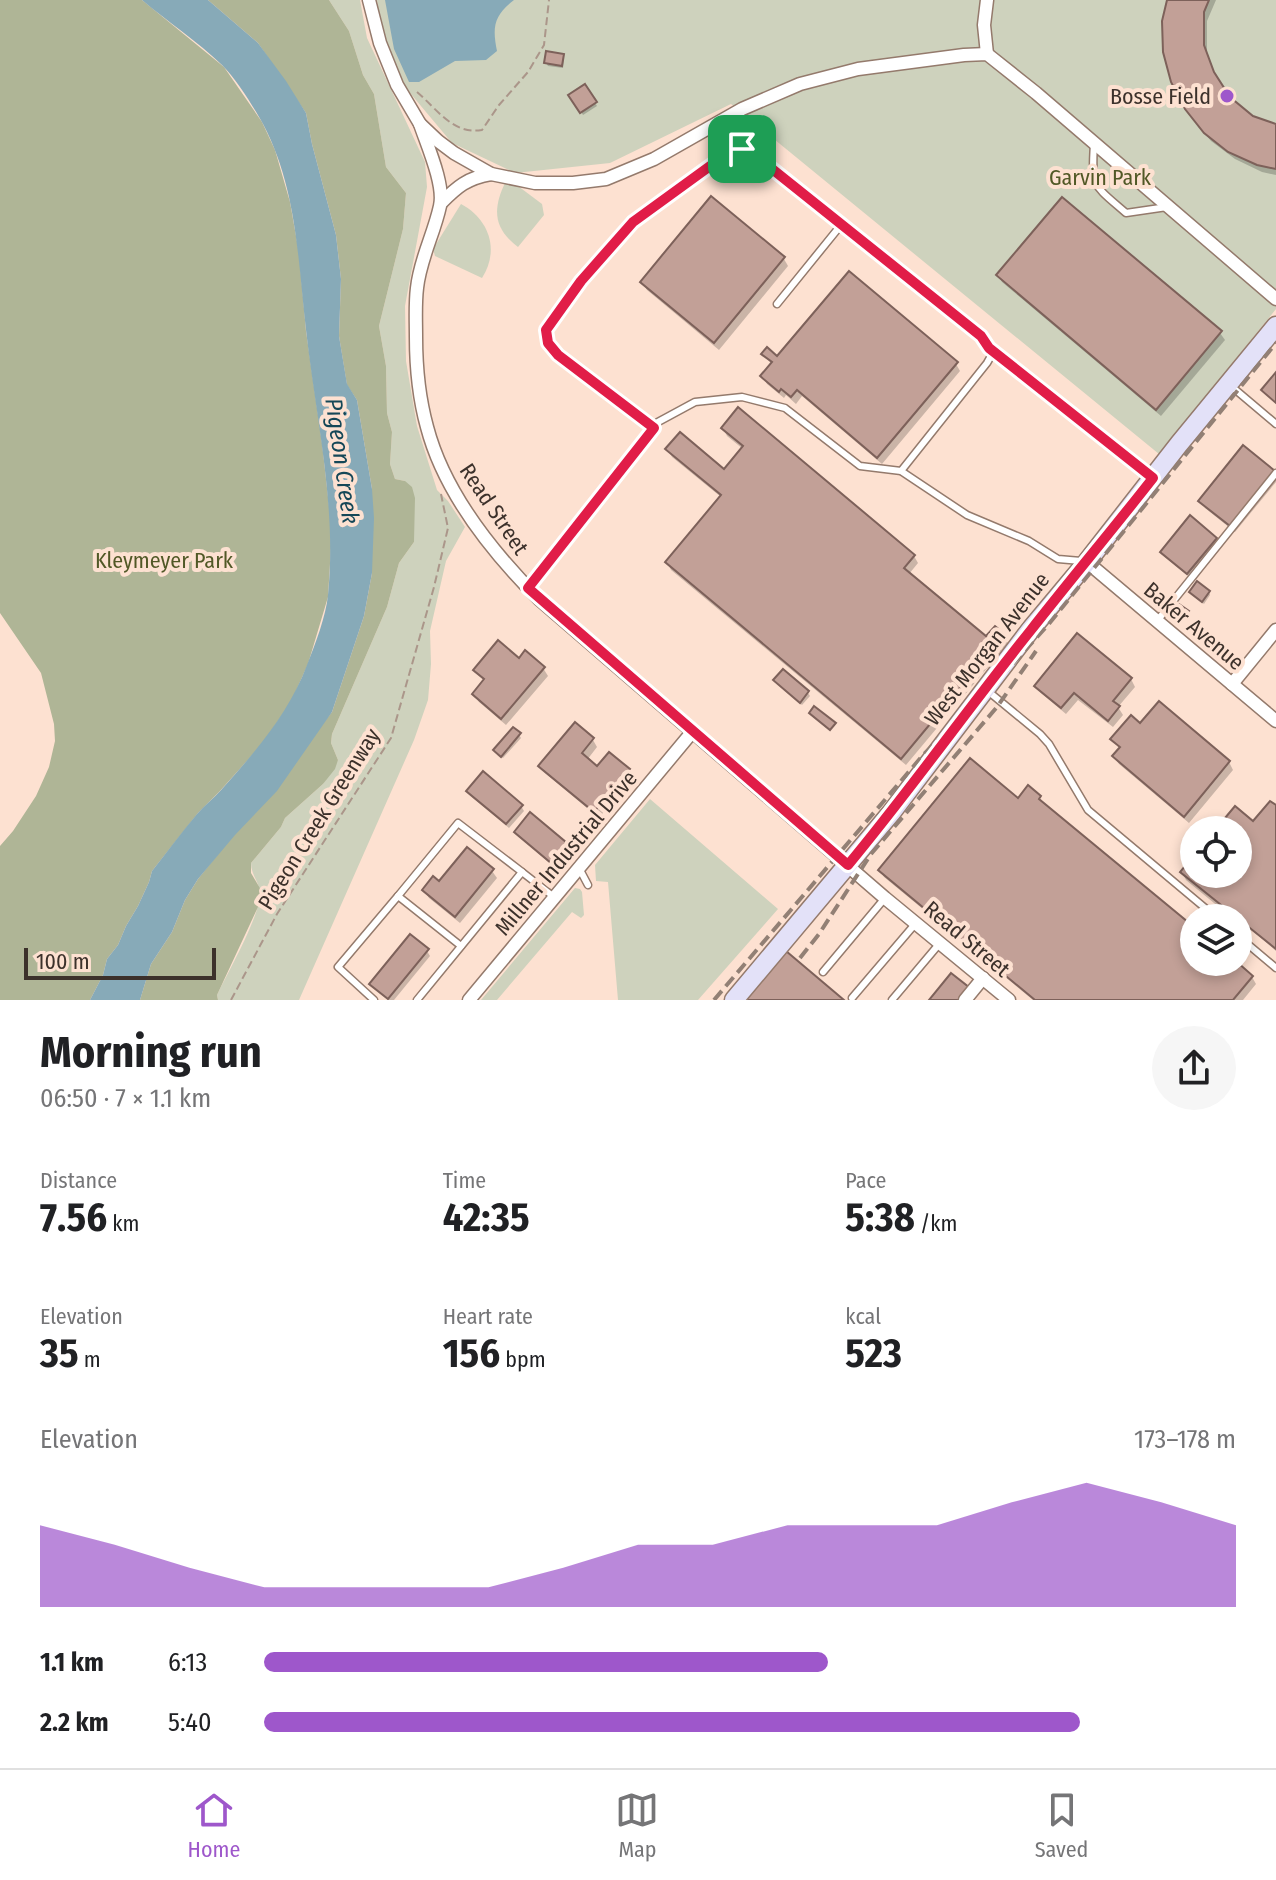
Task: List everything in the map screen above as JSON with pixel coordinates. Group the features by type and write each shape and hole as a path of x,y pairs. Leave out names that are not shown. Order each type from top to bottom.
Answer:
{"street":[{"path":"369,0 380,43 400,90 420,124 446,147 491,174"},
{"path":"987,0 984,25 987,54"},
{"path":"441,203 458,186 476,176 491,174 535,183 606,179 654,159 742,109 800,84 858,69 987,54 1276,299"},
{"name":"Read Street","path":"420,124 434,161 441,203 416,292 419,393 426,424 456,496 497,553 528,588 885,898 1009,1000"},
{"name":"West Morgan Avenue","path":"734,1000 891,813 1031,629 1276,326"},
{"name":"Baker Avenue","path":"1087,562 1276,721"},
{"path":"1232,684 1276,630"},
{"name":"Millner Industrial Drive","path":"469,1000 693,731"},
{"path":"965,1000 983,978"}],"lane":[{"path":"1094,144 1092,175 1099,189 1126,213 1168,207"},
{"path":"654,428 558,355 548,343 546,330 581,281 633,222 728,153 742,149 751,152 981,336 989,348 1153,478"},
{"path":"777,304 841,225"},
{"path":"901,471 987,363 991,356 989,348"},
{"path":"1229,384 1276,424"},
{"path":"528,588 658,422 695,402 742,397 785,408 860,466 901,471 967,515 1029,541 1058,559 1087,562"},
{"path":"1157,621 1276,473"},
{"path":"985,689 1049,744 1088,810 1200,904"},
{"path":"374,1000 338,967 458,823 554,897"},
{"path":"579,868 588,885"},
{"path":"417,1000 522,872"},
{"path":"398,896 461,946"},
{"path":"823,972 885,898"},
{"path":"852,998 916,923"},
{"path":"892,1000 940,943"},
{"path":"1252,948 1276,968"}],"path":[{"path":"400,90 414,90 454,126 471,132 482,130 528,72 544,45 549,0"},
{"name":"Pigeon Creek Greenway","path":"231,1000 277,914 391,738 448,528 440,492"}],"green space":[{"name":"Kleymeyer Park","path":"0,0 142,0 224,67 262,122 275,150 290,202 299,253 330,515 328,597 308,664 291,702 263,743 198,813 152,871 138,906 118,945 107,959 103,975 90,1000 0,1000 0,846 36,796 49,767 55,741 54,724 41,673 0,613"},
{"path":"208,0 329,0 349,31 363,75 374,94 386,167 406,193 403,229 379,326 386,366 387,413 392,432 390,464 395,479 405,481 412,487 415,498 414,542 399,563 387,607 332,734 331,743 338,760 335,769 285,818 251,863 251,873 261,890 258,907 217,995 218,1000 140,1000 151,964 172,932 185,900 198,879 332,712 364,616 372,573 372,489 357,400 347,385 339,336 341,279 336,235 306,113 258,43"},
{"path":"329,0 360,0 367,38 425,162 427,187 405,306 406,361 417,426 437,490 465,527 446,561 430,631 428,700 414,740 299,1000 218,1000 217,995 259,904 260,890 251,863 285,818 323,784 338,760 331,743 332,734 387,607 399,563 414,542 405,481 395,479 390,464 392,432 387,413 386,366 379,326 403,229 406,193 386,167 374,94 363,75 349,31"},
{"name":"Garvin Park","path":"377,0 1276,0 1276,309 1159,454 731,104 610,163 515,173 452,143 400,81 380,21"},
{"path":"505,183 518,186 542,204 544,215 518,247 504,233 498,218 498,202"},
{"path":"461,204 479,218 489,236 490,257 482,278 435,256 433,249"},
{"path":"650,799 778,909 698,1000 618,1000 608,882 596,881 595,865"},
{"path":"575,888 582,892 584,915 581,918 572,912 497,1000 481,1000"}],"water":[{"name":"Pigeon Creek","path":"142,0 208,0 258,43 306,113 336,235 341,279 339,336 347,384 357,400 372,489 372,573 364,616 332,712 277,791 198,879 185,900 172,932 151,964 140,1000 90,1000 103,975 107,959 118,945 138,906 152,871 197,814 259,746 300,683 323,621 330,562 324,462 294,225 283,173 263,124 233,78 212,56"},
{"path":"385,0 514,0 496,22 497,51 486,60 455,61 419,82 409,82 394,49"}],"building":[{"path":"1167,0 1209,0 1204,12 1204,45 1214,72 1230,97 1253,116 1276,124 1276,169 1257,165 1228,152 1204,133 1185,109 1171,82 1163,52 1162,21"},
{"path":"546,51 564,54 562,66 544,63"},
{"path":"585,84 597,102 580,113 568,95"},
{"path":"711,196 785,257 714,343 640,282"},
{"path":"1062,197 1222,331 1156,410 996,275"},
{"path":"849,271 958,362 877,458 797,390 791,397 781,389 779,392 760,376 772,362 761,354 767,347 777,356"},
{"path":"1276,372 1276,403 1261,390"},
{"path":"738,407 915,555 904,568 986,636 995,626 1005,634 901,759 665,562 721,495 665,449 680,432 724,469 743,446 721,428"},
{"path":"1243,445 1275,471 1230,526 1198,501"},
{"path":"1190,515 1217,538 1187,574 1160,552"},
{"path":"1197,581 1210,591 1202,602 1189,592"},
{"path":"1179,604 1189,611 1180,623 1170,615"},
{"path":"1077,633 1132,678 1113,701 1120,706 1108,721 1074,693 1061,708 1034,686"},
{"path":"498,640 519,658 525,650 545,667 501,719 472,694 484,679 473,670"},
{"path":"783,669 809,691 800,703 773,680"},
{"path":"1159,701 1230,761 1185,816 1112,756 1120,747 1110,739 1131,715 1140,723"},
{"path":"814,706 836,723 830,730 809,713"},
{"path":"575,722 594,738 582,753 597,766 609,752 630,769 594,812 538,766"},
{"path":"513,727 521,733 501,757 493,750"},
{"path":"970,758 1018,798 1028,785 1041,796 1039,799 1180,915 1180,976 1253,976 1233,1000 1035,1000 878,870"},
{"path":"483,771 523,805 506,824 466,791"},
{"path":"1270,801 1276,805 1276,949 1252,930 1252,904 1220,904 1200,888 1252,888 1253,821"},
{"path":"1235,806 1247,816 1227,816"},
{"path":"530,812 567,843 551,863 514,832"},
{"path":"467,847 494,869 455,917 422,890 433,876 439,881"},
{"path":"410,934 429,949 388,999 369,984"},
{"path":"786,951 844,1000 745,1000"},
{"path":"951,973 970,988 960,1000 929,1000"}],"railway":[{"path":"714,1000 924,754 1048,625 1276,343"},
{"path":"800,958 871,854 997,707 1036,651"}],"place":[{"name":"Bosse Field","path":"1227,96"}],"route":[{"path":"742,149 751,152 981,336 989,348 1153,478 848,865 528,588 654,428 558,355 548,343 546,330 581,281 633,222 728,153 742,149"}]}
